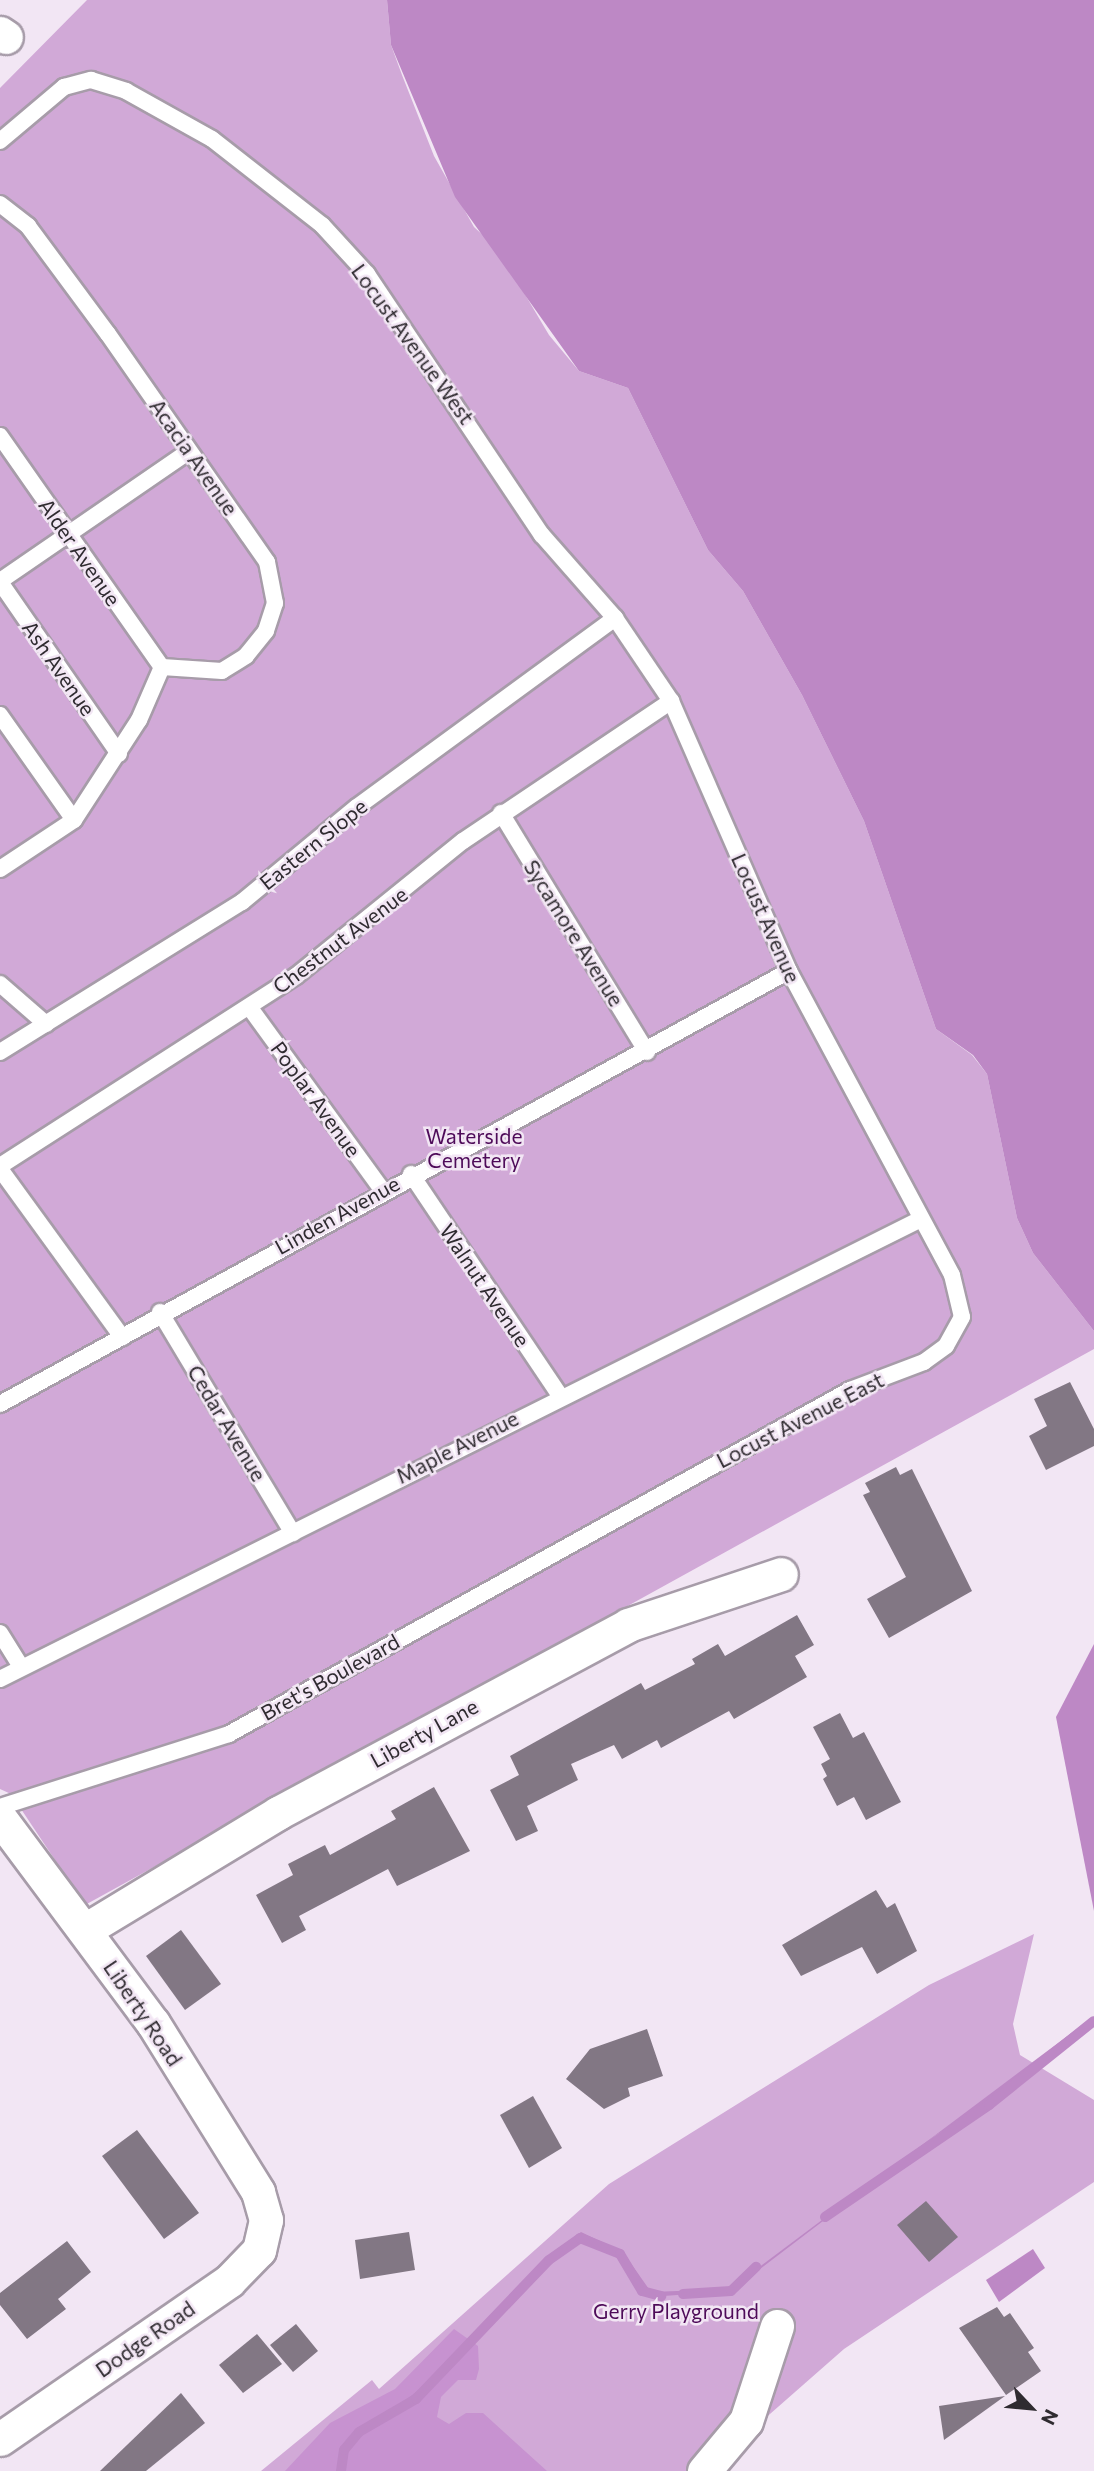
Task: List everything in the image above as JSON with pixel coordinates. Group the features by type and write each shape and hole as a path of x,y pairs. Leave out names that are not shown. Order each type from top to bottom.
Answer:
{"street":[{"name":"Liberty Lane","path":"85,1930 278,1813 628,1625 781,1574"},
{"name":"Liberty Road","path":"0,1818 153,2023 258,2192 266,2220"},
{"name":"Dodge Road","path":"0,2439 229,2281 259,2250 266,2220"},
{"path":"704,2471 746,2421 777,2326"}],"lane":[{"name":"Locust Avenue West","path":"0,141 64,87 91,80 126,90 212,139 322,225 367,274 542,535 615,618"},
{"name":"Acacia Avenue","path":"0,204 28,226 267,562 275,603 266,631 246,656 222,671 162,667"},
{"name":"Alder Avenue","path":"0,436 162,667"},
{"path":"0,581 66,532 189,451"},
{"name":"Ash Avenue","path":"0,581 118,754"},
{"name":"Locust Avenue","path":"615,618 671,701 789,971 917,1221"},
{"name":"Eastern Slope","path":"0,1052 242,902 357,807 615,618"},
{"path":"3,860 74,820 118,754 162,667"},
{"name":"Chestnut Avenue","path":"0,1168 250,1008 368,924 501,813 671,701"},
{"path":"0,715 74,820"},
{"name":"Sycamore Avenue","path":"501,813 647,1052"},
{"name":"Linden Avenue","path":"0,1404 122,1337 160,1312 411,1174 647,1052 789,971"},
{"path":"0,984 46,1024"},
{"name":"Poplar Avenue","path":"250,1008 382,1190"},
{"path":"0,1168 122,1337"},
{"name":"Walnut Avenue","path":"411,1174 560,1396"},
{"name":"Maple Avenue","path":"0,1679 560,1396 917,1221"},
{"name":"Locust Avenue East","path":"641,1503 946,1346 962,1317 961,1301 917,1221"},
{"name":"Cedar Avenue","path":"160,1312 293,1533"},
{"name":"Bret's Boulevard","path":"0,1807 229,1734 641,1503"},
{"path":"0,1633 21,1667"}],"green space":[{"name":"Waterside Cemetery","path":"87,0 387,0 391,45 402,75 434,156 474,227 498,249 549,335 579,371 628,388 708,550 743,591 802,695 864,821 936,1029 972,1055 987,1074 1017,1218 1033,1253 1094,1331 1094,1349 85,1905 11,1794 0,1789 0,88"},
{"name":"Gerry Playground","path":"1034,1934 1013,2024 1020,2055 1094,2100 1094,2182 844,2349 705,2471 261,2471 372,2380 379,2389 609,2184 929,1985"}],"shaded area":[{"path":"387,0 1094,0 1094,1331 1033,1253 1017,1218 987,1074 973,1055 936,1029 864,821 802,695 743,591 708,550 628,388 579,371 455,197 391,45"},
{"path":"1094,1644 1094,1911 1056,1717"},
{"path":"1094,2016 989,2105 936,2135 731,2291 650,2297 620,2254 580,2238 549,2260 509,2307 474,2335 416,2399 359,2432 337,2471 340,2448 357,2428 392,2411 426,2384 546,2257 581,2232 623,2252 651,2292 730,2289"},
{"path":"1033,2249 1045,2268 999,2302 986,2280"},
{"path":"454,2329 478,2346 479,2369 476,2380 458,2380 441,2397 437,2417 449,2424 466,2413 483,2413 547,2471 285,2471 330,2423 395,2389"}],"building":[{"path":"1070,1382 1094,1429 1094,1446 1046,1470 1029,1436 1047,1426 1034,1399"},
{"path":"896,1467 900,1475 912,1469 972,1591 889,1638 867,1599 906,1577 863,1495 870,1492 865,1483"},
{"path":"797,1615 814,1645 795,1656 807,1677 734,1719 729,1711 661,1748 657,1740 622,1759 614,1745 571,1764 578,1780 527,1806 538,1831 516,1841 490,1790 519,1775 510,1756 641,1683 645,1690 695,1664 692,1659 718,1644 725,1656"},
{"path":"840,1713 853,1738 864,1732 901,1802 866,1820 854,1797 837,1806 823,1779 827,1776 821,1764 830,1759 813,1727"},
{"path":"434,1787 470,1851 397,1886 388,1869 299,1916 306,1930 282,1943 256,1895 293,1875 288,1864 325,1845 330,1855 396,1819 391,1811"},
{"path":"876,1890 887,1908 895,1903 917,1951 877,1974 862,1947 801,1976 782,1945"},
{"path":"181,1930 221,1984 185,2010 146,1956"},
{"path":"647,2029 663,2076 628,2088 630,2096 604,2109 566,2079 590,2049"},
{"path":"533,2096 562,2148 529,2168 500,2115"},
{"path":"137,2130 199,2213 164,2239 102,2156"},
{"path":"926,2201 958,2237 929,2262 897,2225"},
{"path":"409,2232 415,2270 360,2279 355,2240"},
{"path":"67,2241 91,2272 58,2299 66,2309 27,2339 0,2305 0,2293"},
{"path":"997,2307 1004,2317 1010,2313 1034,2348 1028,2352 1041,2371 1006,2395 959,2328"},
{"path":"296,2324 318,2351 293,2372 270,2345"},
{"path":"257,2334 282,2364 243,2393 219,2365"},
{"path":"181,2393 205,2423 146,2471 100,2471"},
{"path":"1005,2396 944,2440 939,2406"}],"waterway":[{"path":"825,2217 989,2105 1094,2021"},
{"path":"341,2471 344,2450 359,2432 416,2399 549,2260 580,2238 620,2254 642,2291 661,2296"},
{"path":"683,2294 731,2291 756,2267"}]}
